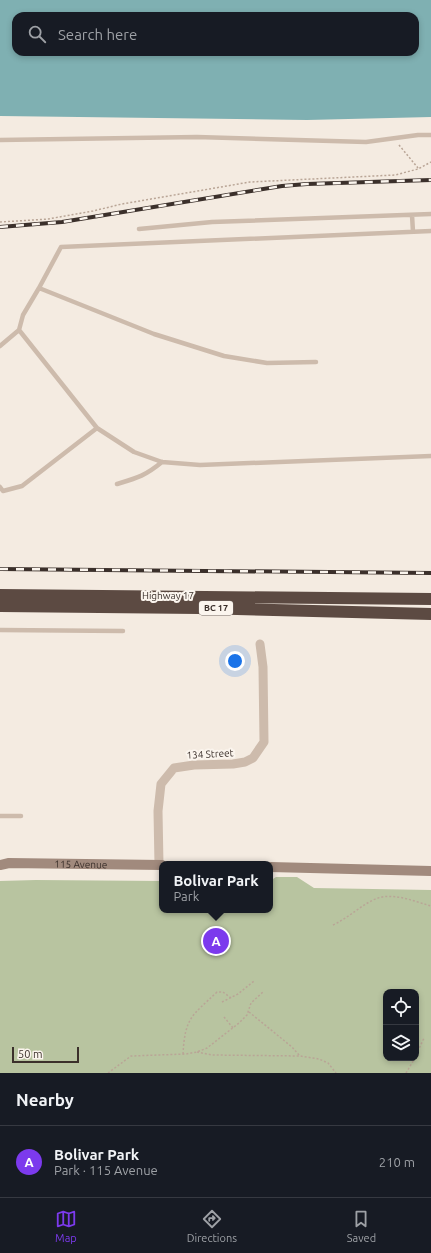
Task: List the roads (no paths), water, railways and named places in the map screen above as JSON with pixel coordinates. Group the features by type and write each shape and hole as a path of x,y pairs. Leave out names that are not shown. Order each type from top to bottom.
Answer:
{"highway":[{"name":"Highway 17","path":"0,595 431,599"},
{"name":"Highway 17","path":"0,606 199,608 431,614"}],"street":[{"name":"134 Street","path":"160,861 158,811 161,784 174,768 194,765 233,764 244,762 253,758 264,742 263,667 260,644"},
{"name":"115 Avenue","path":"0,865 9,862 159,865"},
{"path":"273,867 431,871"}],"lane":[{"path":"0,140 197,136 366,142 418,135 431,135"},
{"path":"139,229 212,222 431,214"},
{"path":"412,215 413,232"},
{"path":"0,346 19,330 23,315 61,247 431,232"},
{"path":"39,288 154,334 224,356 267,363 316,362"},
{"path":"19,330 98,428 134,452 162,462 200,465 431,456"},
{"path":"0,487 3,490 22,486 98,428"},
{"path":"117,484 148,473 162,462"},
{"path":"0,630 123,631"},
{"path":"0,816 21,816"}],"water":[{"path":"0,0 431,0 431,117 307,120 0,116"}],"railway":[{"path":"0,227 62,222 282,186 431,180"},
{"path":"0,569 431,573"}],"place":[{"name":"Bolivar Park","path":"216,941"}]}
